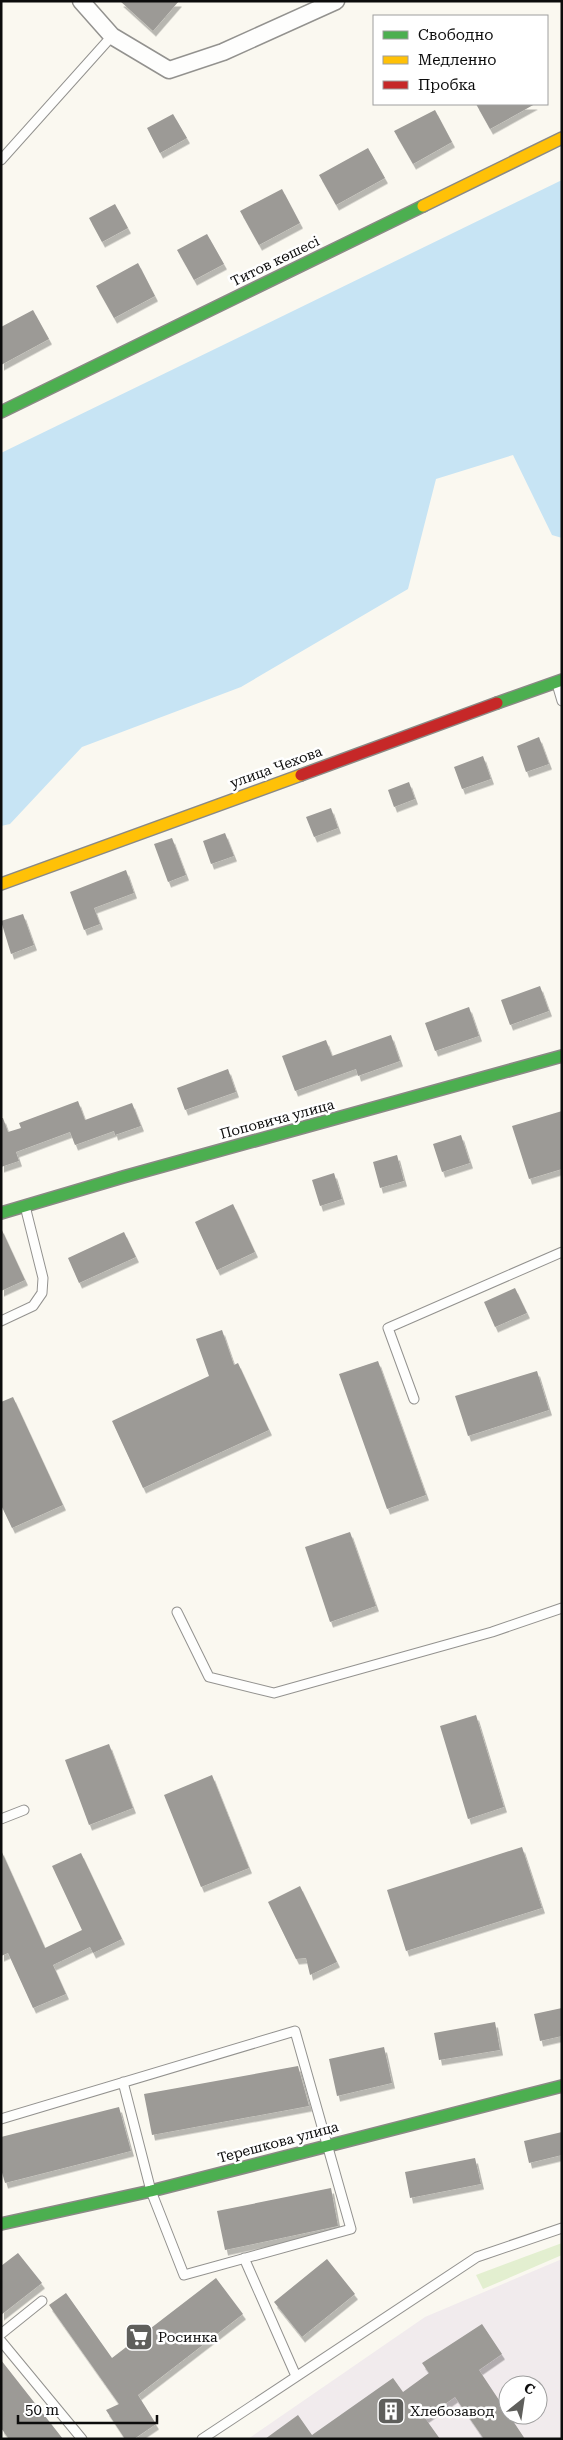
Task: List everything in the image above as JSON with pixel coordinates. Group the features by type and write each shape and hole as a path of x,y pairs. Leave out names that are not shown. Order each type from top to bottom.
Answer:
{"street":[{"path":"89,4 112,36 169,70 223,52 336,1"},
{"name":"Титов көшесі","path":"1,412 562,138"},
{"name":"улица Чехова","path":"1,884 559,680"},
{"name":"Поповича улица","path":"1,1213 562,1056"},
{"name":"Терешкова улица","path":"1,2224 152,2190 562,2086"}],"lane":[{"path":"1,160 112,36"},
{"path":"559,680 562,701"},
{"path":"1,1321 33,1306 42,1294 42,1278 25,1206"},
{"path":"414,1399 388,1328 562,1252"},
{"path":"177,1612 209,1677 274,1693 492,1632 562,1608"},
{"path":"1,1819 24,1810"},
{"path":"1,2118 123,2082 296,2031 351,2229 184,2274 152,2190 123,2082"},
{"path":"202,2439 477,2257 562,2228"},
{"path":"244,2258 296,2376"},
{"path":"1,2334 42,2301"},
{"path":"1,2341 82,2439"}],"shaded area":[{"path":"562,2259 562,2439 248,2439 425,2317"}],"green space":[{"path":"562,2243 562,2255 483,2289 476,2275"}],"water":[{"path":"562,180 562,538 552,535 513,455 436,479 408,589 241,687 82,747 10,824 1,826 1,453"}],"building":[{"path":"120,1 179,1 153,31"},
{"path":"477,105 533,105 490,129"},
{"path":"435,110 452,142 413,164 394,131"},
{"path":"173,114 187,138 160,153 147,128"},
{"path":"368,148 385,178 336,205 319,175"},
{"path":"282,189 300,223 259,245 240,211"},
{"path":"115,204 128,228 102,242 89,218"},
{"path":"207,234 224,264 194,280 177,250"},
{"path":"138,263 155,296 114,318 96,286"},
{"path":"33,310 49,339 1,365 1,327"},
{"path":"539,737 549,764 526,772 517,746"},
{"path":"483,756 491,779 462,789 454,767"},
{"path":"409,782 415,799 394,807 388,790"},
{"path":"331,808 338,828 314,837 306,817"},
{"path":"225,833 234,856 211,864 203,841"},
{"path":"172,838 186,875 168,882 154,844"},
{"path":"126,870 134,893 94,908 100,924 84,930 70,892"},
{"path":"23,914 34,945 11,954 1,921"},
{"path":"540,986 549,1011 510,1025 501,1000"},
{"path":"469,1007 479,1036 435,1051 425,1023"},
{"path":"391,1035 400,1061 358,1076 356,1069 295,1091 282,1056 326,1040 332,1056"},
{"path":"228,1069 236,1092 185,1110 177,1088"},
{"path":"78,1101 85,1120 132,1103 141,1126 115,1135 114,1131 75,1145 70,1132 16,1152 19,1161 1,1167 1,1118 3,1118 8,1132 21,1128 19,1123"},
{"path":"562,1111 562,1169 529,1179 512,1126"},
{"path":"461,1135 470,1163 442,1172 433,1144"},
{"path":"397,1155 404,1181 380,1188 373,1162"},
{"path":"334,1173 342,1199 320,1206 312,1180"},
{"path":"233,1204 255,1252 217,1270 195,1222"},
{"path":"1,1228 25,1280 1,1291"},
{"path":"124,1232 136,1257 79,1283 68,1258"},
{"path":"515,1288 527,1313 495,1327 484,1302"},
{"path":"222,1330 234,1365 238,1363 269,1430 143,1488 112,1421 209,1376 196,1339"},
{"path":"378,1361 426,1495 387,1509 339,1374"},
{"path":"537,1371 549,1410 468,1436 455,1396"},
{"path":"13,1397 63,1505 12,1528 1,1505 1,1402"},
{"path":"350,1532 376,1606 330,1622 305,1547"},
{"path":"476,1715 504,1807 468,1819 440,1726"},
{"path":"109,1744 133,1808 89,1825 65,1760"},
{"path":"212,1775 249,1868 201,1887 164,1795"},
{"path":"522,1847 542,1908 406,1951 387,1890"},
{"path":"1,1850 45,1948 82,1930 52,1866 81,1853 122,1939 93,1953 90,1947 53,1965 66,1994 33,2008 8,1953 1,1956"},
{"path":"300,1886 337,1962 310,1975 306,1958 296,1959 268,1902"},
{"path":"562,2008 562,2036 540,2041 534,2014"},
{"path":"495,2022 500,2050 439,2060 434,2033"},
{"path":"384,2047 392,2083 337,2096 329,2059"},
{"path":"298,2066 309,2106 152,2135 144,2094"},
{"path":"119,2107 131,2151 5,2183 1,2169 1,2137"},
{"path":"562,2132 562,2155 529,2163 524,2141"},
{"path":"475,2158 481,2184 410,2198 405,2172"},
{"path":"331,2188 338,2226 225,2250 217,2211"},
{"path":"18,2253 42,2283 1,2315 1,2266"},
{"path":"327,2259 355,2294 302,2337 274,2302"},
{"path":"216,2278 243,2314 138,2395 156,2424 134,2439 125,2439 106,2410 119,2404 49,2305 66,2293 112,2358"},
{"path":"482,2324 502,2354 479,2370 498,2398 498,2425 516,2425 525,2439 484,2439 455,2397 425,2418 440,2439 265,2439 298,2415 312,2435 393,2378 403,2392 429,2373 422,2363"},
{"path":"1,2360 63,2439 9,2439 1,2428"}],"traffic: fast":[{"path":"1,412 423,206"},
{"path":"497,703 562,680"},
{"path":"1,1213 123,1177 562,1056"},
{"path":"1,2224 151,2191 562,2086"}],"traffic: slow":[{"path":"423,206 562,138"},
{"path":"1,884 301,775"}],"traffic: jam":[{"path":"301,775 497,703"}],"place":[{"name":"Росинка","path":"139,2337"},
{"name":"Хлебозавод","path":"391,2411"}]}
